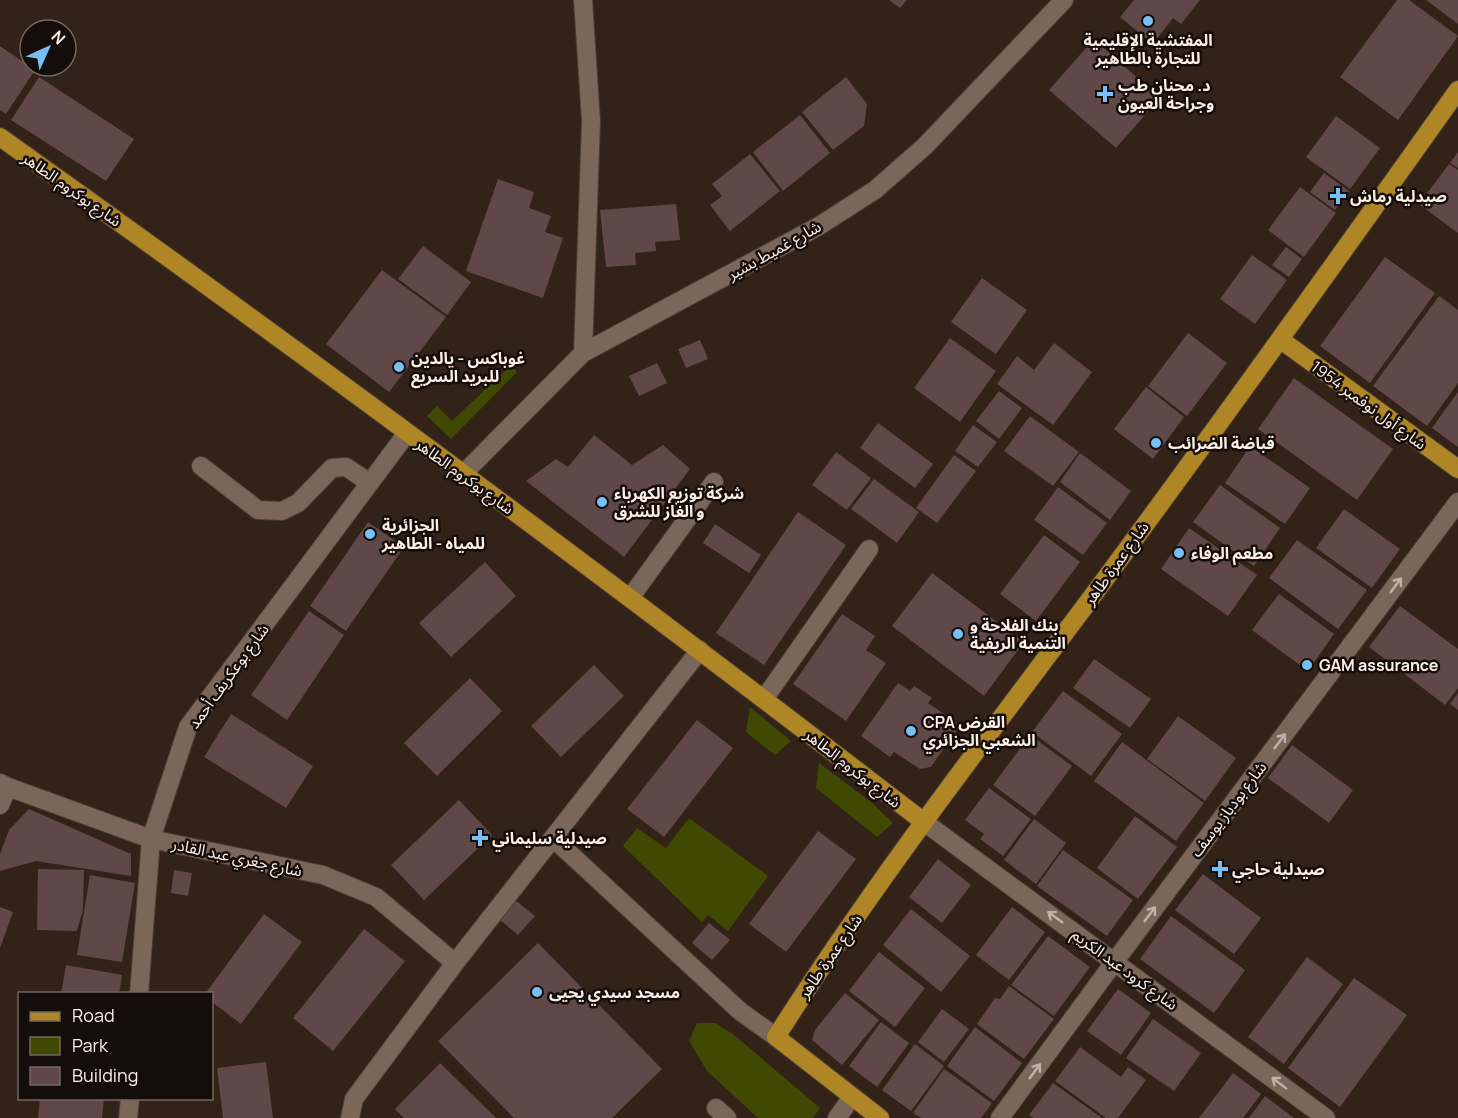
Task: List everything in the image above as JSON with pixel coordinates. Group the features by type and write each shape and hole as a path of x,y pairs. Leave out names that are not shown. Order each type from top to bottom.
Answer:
{"main road":[{"name":"شارع عمرة طاهر","path":"776,1037 805,991 924,822 1281,340 1458,90"},
{"name":"شارع بوكروم الطاهر","path":"0,137 463,474 700,650 924,822"},
{"name":"شارع أول نوفمبر 1954","path":"1281,340 1458,469"},
{"path":"776,1037 880,1118"}],"street":[{"path":"583,0 591,121 583,353"},
{"name":"شارع غميط بشير","path":"463,474 583,353 819,226 875,190 925,146 1064,0"},
{"name":"شارع بوعكريف أحمد","path":"139,992 151,839 188,727 407,433"},
{"path":"201,466 258,510 282,511 298,503 332,468 346,467 370,483"},
{"path":"630,598 714,482"},
{"name":"شارع بودباز يوسف","path":"1000,1118 1458,502"},
{"path":"764,699 869,549"},
{"path":"350,1118 354,1099 455,963 700,650"},
{"path":"0,805 4,785"},
{"name":"شارع جغري عبد القادر","path":"4,785 151,839 323,875 376,897 455,963"},
{"name":"شارع كرود عبد الكريم","path":"924,822 1326,1118"},
{"path":"554,839 741,1012 776,1037"},
{"path":"837,1118 852,1097"},
{"path":"128,1118 130,1100"}],"green space":[{"path":"511,365 517,372 451,439 427,416 437,406 452,421"},
{"path":"750,707 791,741 775,755 746,732"},
{"path":"819,763 871,802 893,823 877,837 816,788"},
{"path":"689,818 768,876 728,931 708,915 702,922 623,846 637,828 666,848"},
{"path":"697,1023 715,1023 733,1034 820,1108 813,1118 758,1118 707,1071 689,1041"}],"building":[{"path":"889,0 907,0 900,8"},
{"name":"المفتشية الإقليمية للتجارة بالطاهير","path":"1134,0 1200,0 1181,24 1173,18 1153,44 1120,17"},
{"path":"1397,0 1409,0 1458,36 1398,120 1340,77"},
{"path":"1426,0 1458,0 1458,24"},
{"name":"د. محنان طب وجراحة العيون","path":"1094,39 1160,98 1116,148 1049,90"},
{"path":"0,46 18,58 18,78 30,78 6,114 0,110"},
{"path":"846,77 867,104 864,126 833,150 802,112"},
{"path":"41,78 134,139 106,181 11,120"},
{"path":"800,115 830,153 783,191 753,152"},
{"path":"1336,116 1380,148 1350,189 1306,157"},
{"path":"1458,152 1458,168 1450,163"},
{"path":"750,154 780,191 730,231 710,205 722,196 712,184"},
{"path":"1449,164 1458,170 1458,233 1419,204"},
{"path":"1324,173 1349,191 1335,210 1310,192"},
{"path":"498,179 534,192 529,208 551,216 545,232 563,238 543,298 466,271"},
{"path":"1300,187 1336,213 1304,257 1268,230"},
{"path":"676,204 680,240 655,242 656,251 635,253 636,265 606,267 600,210"},
{"path":"423,246 471,282 447,315 398,279"},
{"path":"1286,247 1302,259 1289,277 1272,265"},
{"path":"1252,255 1287,280 1255,324 1220,299"},
{"path":"1385,257 1435,293 1370,383 1320,346"},
{"path":"382,270 446,317 389,392 326,344"},
{"path":"982,278 1027,310 996,354 951,322"},
{"path":"1439,296 1458,310 1458,383 1427,426 1373,386"},
{"path":"1188,333 1227,363 1187,416 1148,386"},
{"path":"950,338 996,371 960,422 914,388"},
{"path":"700,340 708,359 686,368 678,349"},
{"path":"1054,343 1092,372 1053,425 997,384 1017,356 1034,370"},
{"path":"657,363 667,383 639,396 629,376"},
{"path":"1294,378 1393,449 1357,500 1258,429"},
{"path":"1146,387 1184,417 1153,459 1114,429"},
{"path":"999,391 1022,408 999,439 976,421"},
{"path":"1458,392 1458,447 1432,428"},
{"path":"1030,416 1079,452 1053,486 1004,451"},
{"path":"878,423 933,464 915,488 860,448"},
{"path":"973,425 997,442 978,467 955,451"},
{"path":"594,435 632,465 663,445 690,469 624,557 526,481 556,459 568,467"},
{"path":"1250,446 1310,488 1285,524 1225,483"},
{"path":"836,452 871,478 847,510 812,485"},
{"path":"1080,453 1131,491 1110,520 1060,482"},
{"path":"954,455 976,471 937,523 916,508"},
{"path":"874,479 919,512 897,543 851,509"},
{"path":"1220,485 1280,528 1254,566 1193,522"},
{"path":"1058,487 1107,523 1083,555 1034,520"},
{"path":"1344,509 1400,549 1372,588 1316,548"},
{"path":"798,512 846,545 764,665 716,633"},
{"path":"368,522 404,547 346,631 310,606"},
{"path":"715,524 761,555 749,573 703,543"},
{"path":"1189,528 1257,575 1228,616 1161,569"},
{"path":"1044,535 1080,562 1036,621 1000,594"},
{"path":"1297,540 1367,590 1338,629 1269,578"},
{"path":"485,562 516,596 451,657 419,623"},
{"name":"بنك الفلاحة و التنمية الريفية","path":"932,573 1024,642 984,696 892,626"},
{"path":"1279,594 1334,634 1308,671 1252,630"},
{"path":"1400,606 1458,649 1458,688 1445,705 1369,647"},
{"path":"309,611 344,635 287,720 251,695"},
{"path":"842,614 875,636 866,650 886,663 846,721 793,684"},
{"path":"1094,659 1151,699 1130,728 1073,688"},
{"path":"594,665 624,696 561,757 531,726"},
{"path":"470,678 502,711 437,776 404,743"},
{"name":"CPA القرض الشعبي الجزائري","path":"898,683 910,691 914,686 932,698 928,703 960,725 931,767 920,769 894,752 890,757 861,736"},
{"path":"1063,691 1122,734 1091,776 1032,732"},
{"path":"1458,693 1458,710 1450,704"},
{"path":"231,714 313,766 286,808 204,757"},
{"path":"1178,716 1236,758 1205,801 1147,759"},
{"path":"697,720 733,748 664,837 627,809"},
{"path":"1030,735 1072,766 1035,816 993,785"},
{"path":"1122,742 1204,803 1176,841 1094,781"},
{"path":"1292,745 1353,790 1329,823 1268,778"},
{"path":"989,788 1031,819 1003,856 980,839 984,834 965,820"},
{"path":"459,800 492,835 424,900 391,865"},
{"path":"29,809 131,854 131,876 36,861 0,871 0,854 9,830"},
{"path":"1135,816 1177,847 1138,899 1097,868"},
{"path":"1034,819 1066,843 1036,884 1004,860"},
{"path":"818,831 856,859 786,952 749,924"},
{"path":"1063,850 1133,900 1107,936 1037,886"},
{"path":"938,859 971,885 942,923 909,897"},
{"path":"38,869 84,870 83,909 77,931 37,930"},
{"path":"174,870 192,873 188,896 171,893"},
{"path":"1203,874 1261,918 1234,954 1175,910"},
{"path":"90,875 135,883 122,962 77,955"},
{"path":"515,900 535,916 518,935 499,919"},
{"path":"0,907 13,912 0,948"},
{"path":"1012,907 1045,932 1009,980 976,955"},
{"path":"911,909 970,956 941,992 883,945"},
{"path":"264,914 302,942 241,1024 213,1003 213,992 206,992"},
{"path":"1171,916 1245,970 1214,1013 1140,959"},
{"path":"709,923 730,940 712,960 692,943"},
{"path":"364,929 405,961 333,1051 293,1018"},
{"path":"1048,936 1090,967 1054,1016 1011,985"},
{"name":"مسجد سيدي يحيى","path":"538,943 662,1069 612,1118 514,1118 438,1041"},
{"path":"879,952 925,988 895,1027 849,991"},
{"path":"1307,957 1343,984 1284,1064 1248,1037"},
{"path":"66,965 122,975 119,992 61,992"},
{"path":"1354,978 1407,1015 1340,1107 1288,1068"},
{"path":"1009,986 1054,1019 1024,1059 977,1024 995,998 1000,999"},
{"path":"1118,989 1151,1013 1121,1055 1087,1031"},
{"path":"845,993 879,1020 842,1065 812,1040 815,1030"},
{"path":"942,1009 969,1029 944,1062 918,1042"},
{"path":"1153,1019 1201,1053 1174,1091 1126,1058"},
{"path":"881,1022 909,1043 877,1087 849,1066"},
{"path":"975,1027 1022,1063 994,1101 947,1066"},
{"path":"915,1044 944,1066 911,1111 882,1090"},
{"path":"1080,1047 1121,1077 1128,1067 1146,1080 1118,1118 1106,1118 1055,1081"},
{"path":"266,1062 273,1118 223,1118 217,1068"},
{"path":"440,1063 496,1118 404,1118 395,1109"},
{"path":"944,1069 992,1103 981,1118 921,1118 913,1113"},
{"path":"1233,1073 1261,1094 1243,1118 1199,1118"},
{"path":"1053,1083 1102,1118 1033,1118 1029,1115"},
{"path":"1265,1096 1294,1118 1249,1118"},
{"path":"40,1100 104,1100 102,1118 38,1118"}],"place":[{"name":"المفتشية الإقليمية للتجارة بالطاهير","path":"1148,21"},
{"name":"د. محنان طب وجراحة العيون","path":"1105,94"},
{"name":"صيدلية رماش","path":"1338,196"},
{"name":"غوباكس - يالدين للبريد السريع","path":"399,367"},
{"name":"قباضة الضرائب","path":"1156,443"},
{"name":"شركة توزيع الكهرباء و الغاز للشرق","path":"602,502"},
{"name":"الجزائرية للمياه - الطاهير","path":"370,534"},
{"name":"مطعم الوفاء","path":"1179,553"},
{"name":"بنك الفلاحة و التنمية الريفية","path":"958,634"},
{"name":"GAM assurance","path":"1307,665"},
{"name":"CPA القرض الشعبي الجزائري","path":"911,731"},
{"name":"صيدلية سليماني","path":"480,838"},
{"name":"صيدلية حاجي","path":"1220,869"},
{"name":"مسجد سيدي يحيى","path":"537,992"}]}
